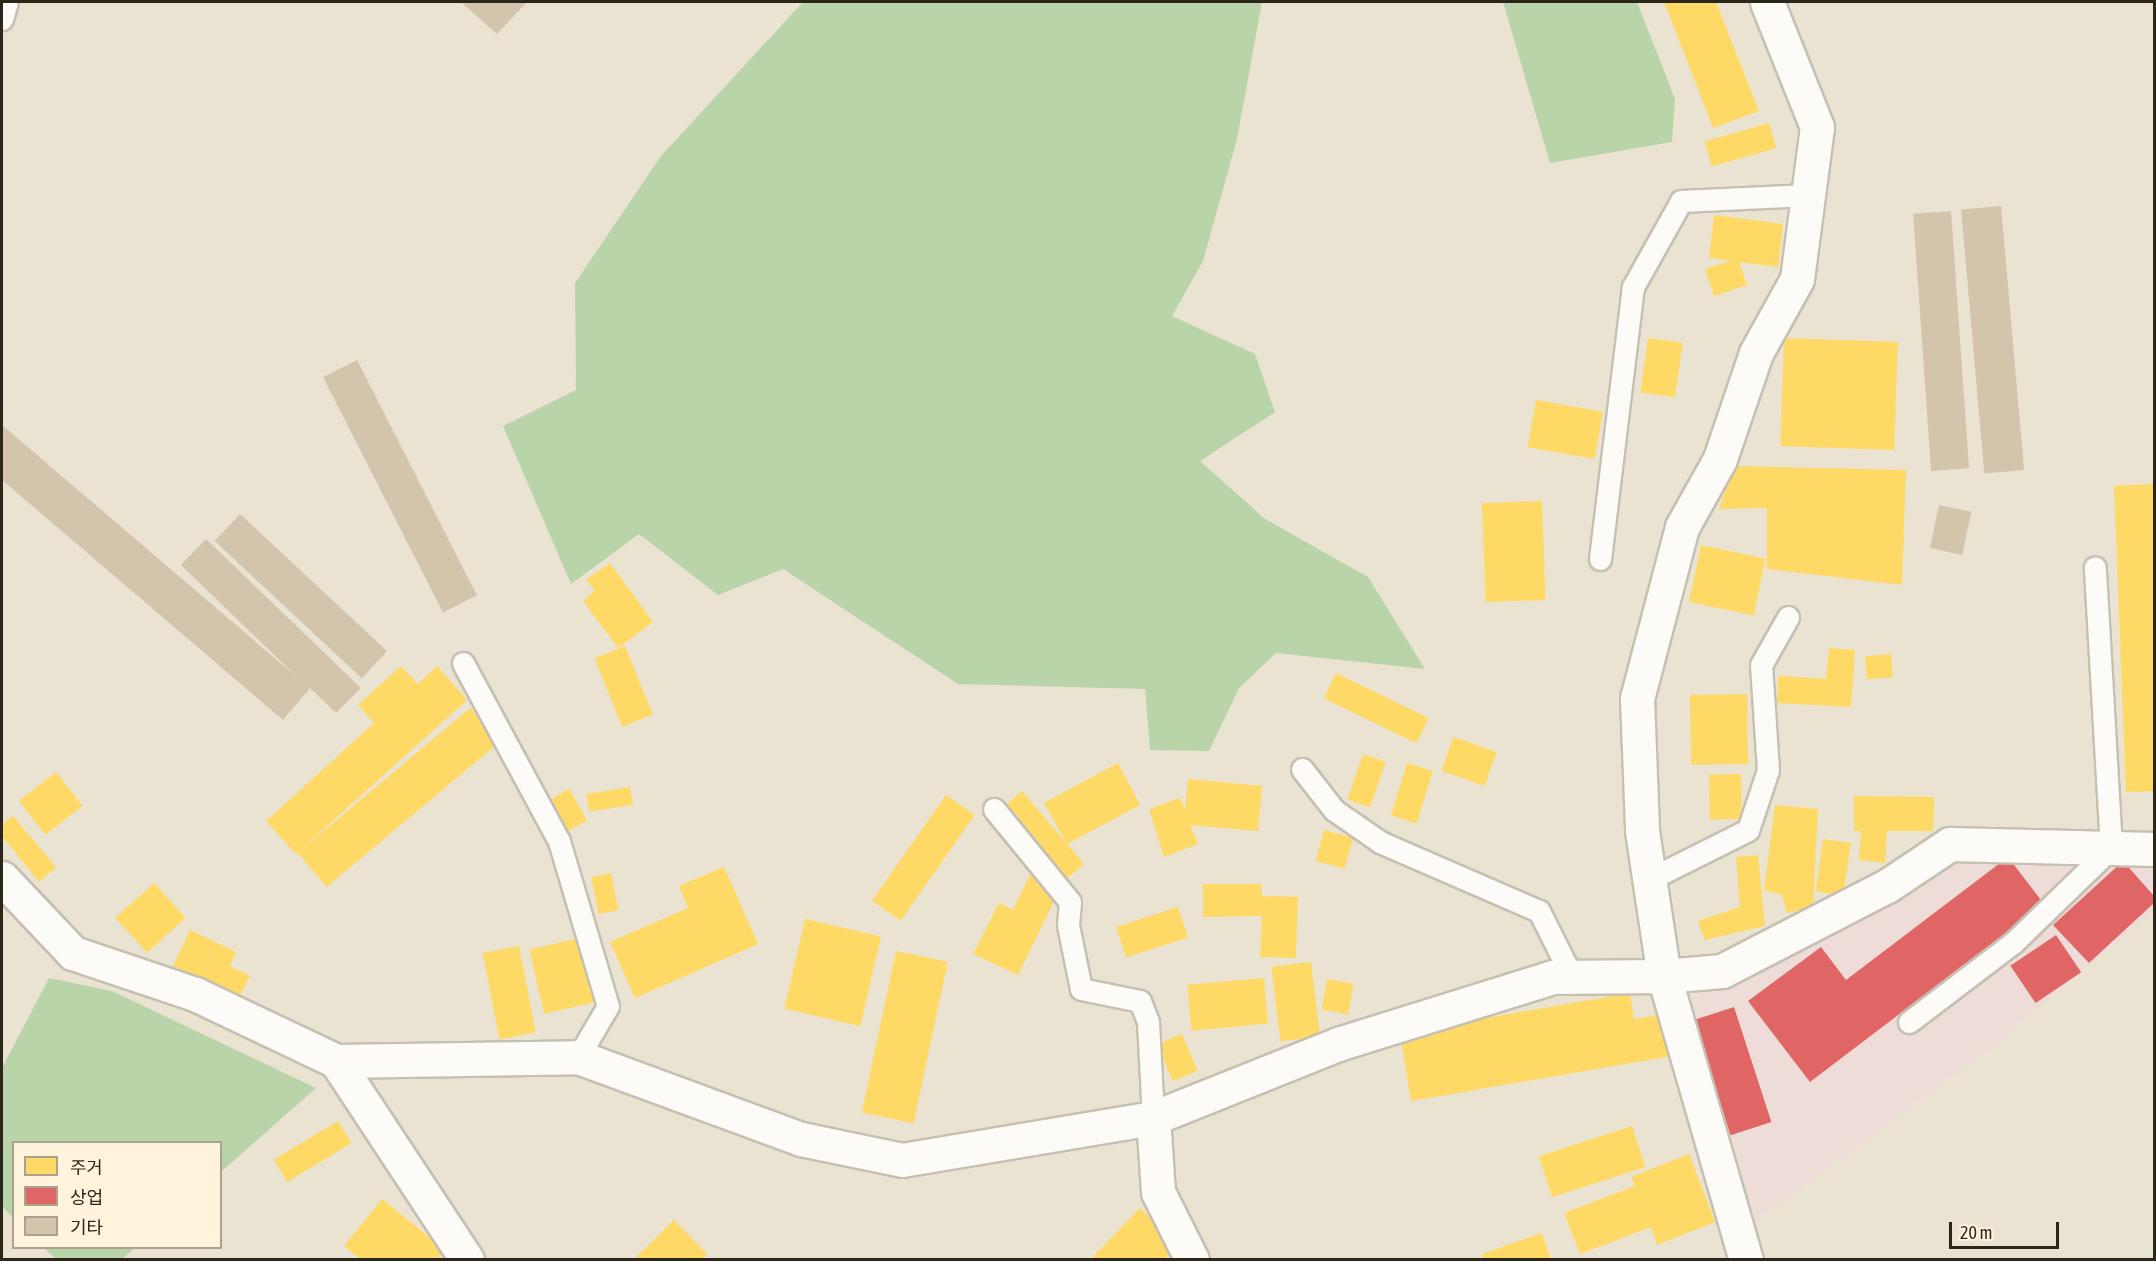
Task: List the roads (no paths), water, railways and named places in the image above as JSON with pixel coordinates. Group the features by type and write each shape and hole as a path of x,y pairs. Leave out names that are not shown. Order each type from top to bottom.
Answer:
{"street":[{"path":"1746,1260 1664,976 1642,831 1637,698 1682,527 1720,459 1756,352 1797,279 1817,127 1767,2"},
{"path":"2,878 73,953 195,994 336,1061 578,1057 801,1139 902,1161 1152,1118 1338,1044 1553,977 1664,976 1722,971 1887,886 1950,844 2154,849"},
{"path":"336,1061 467,1260"},
{"path":"1152,1118 1158,1192 1192,1260"}],"lane":[{"path":"2,20 7,2"},
{"path":"1600,559 1633,287 1681,201 1808,195"},
{"path":"1909,1022 2014,942 2112,848 2095,567"},
{"path":"1650,879 1749,830 1768,770 1761,664 1788,617"},
{"path":"463,663 559,841 608,1006 578,1057"},
{"path":"1302,769 1334,810 1380,842 1539,910 1572,977"},
{"path":"994,809 1070,902 1068,925 1081,988 1140,1000 1148,1022 1152,1118"}]}
